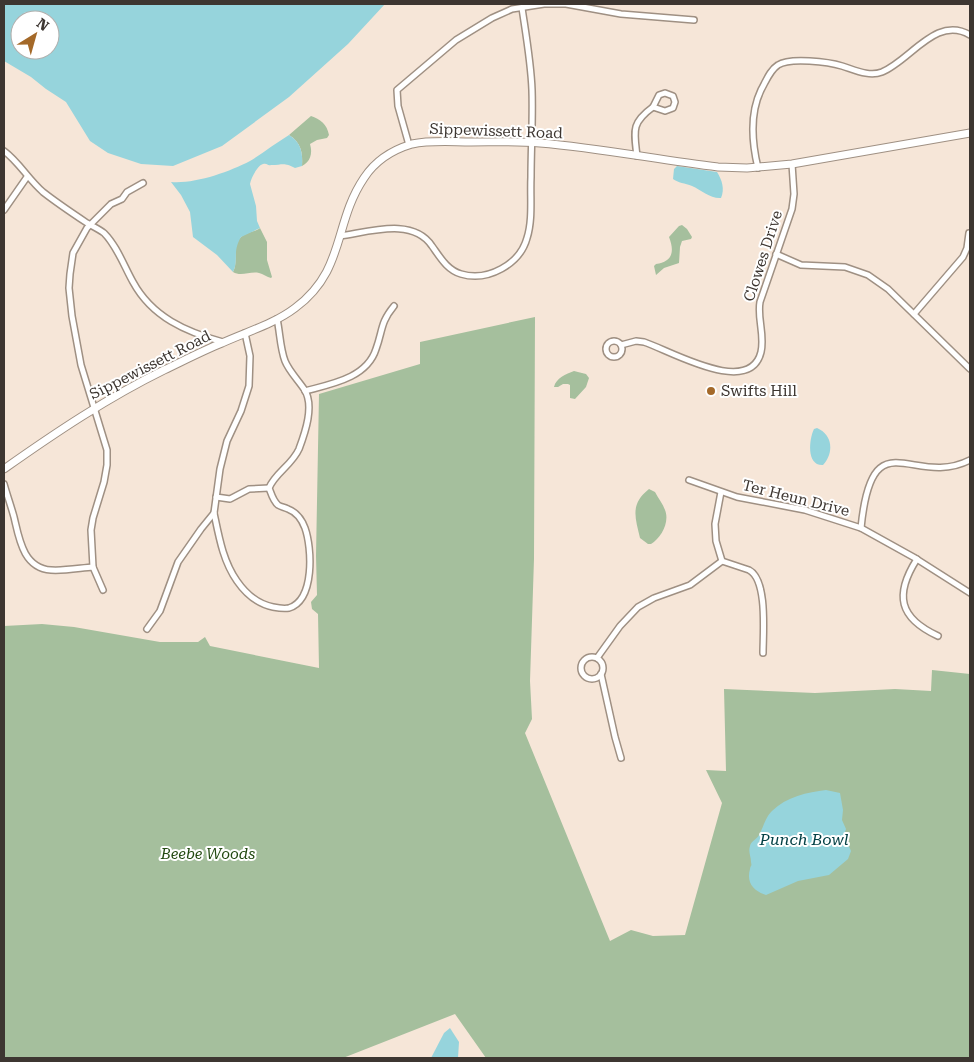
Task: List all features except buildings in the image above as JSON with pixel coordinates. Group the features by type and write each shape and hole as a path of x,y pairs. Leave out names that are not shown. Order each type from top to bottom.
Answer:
{"main road":[{"name":"Sippewissett Road","path":"4,469 66,426 138,383 223,342 277,319 301,304 322,281 333,260 346,212 364,177 378,161 409,145 433,141 532,143 718,167 758,168 970,134"}],"street":[{"path":"409,145 398,106 396,93 399,88 448,45 501,13 546,4 566,4 621,14 694,20"},
{"path":"340,236 391,229 412,230 423,235 442,260 452,269 462,274 470,275 497,272 518,255 527,239 530,222 532,143 532,90 522,8"},
{"path":"758,168 755,146 756,105 768,76 780,64 794,61 828,63 863,73 875,74 892,66 943,30 953,29 970,35"},
{"path":"637,156 634,132 641,116 653,106 662,93 671,94 675,99 675,105 668,111 653,106"},
{"path":"4,151 21,167 27,177 44,192 103,232 136,288 153,309 170,322 205,339 211,348"},
{"name":"Clowes Drive","path":"621,345 632,342 644,342 720,371 736,371 750,367 758,359 761,351 759,306 793,202 792,164"},
{"path":"4,210 27,177"},
{"path":"103,590 93,567 91,550 93,518 104,482 107,450 96,408 81,365 69,288 74,253 87,228 111,204 122,199 127,192 143,183"},
{"path":"914,314 963,257 967,248 969,234"},
{"path":"776,254 805,266 840,266 857,270 880,283 970,369"},
{"path":"305,391 330,384 367,367 377,349 383,321 394,306"},
{"path":"245,333 250,356 249,386 241,411 227,441 220,469 214,513 226,560 237,582 257,602 267,606 289,608 298,602 307,588 310,557 306,530 299,517 276,503 269,488 272,481 290,464 298,449 307,422 309,405 305,391 285,360 277,319"},
{"path":"198,335 223,342"},
{"path":"861,528 870,482 877,470 886,464 895,462 948,467 970,460"},
{"name":"Ter Heun Drive","path":"690,480 721,492 763,503 805,510 861,528 970,593"},
{"path":"4,484 14,516 18,540 29,560 41,568 51,570 93,567"},
{"path":"216,497 230,499 249,489 269,488"},
{"path":"721,492 715,524 716,540 722,561"},
{"path":"147,629 163,604 178,562 214,513"},
{"path":"917,560 904,581 905,609 914,622 938,636"},
{"path":"722,561 749,570 757,578 763,608 763,653"},
{"path":"597,658 620,626 638,607 654,598 690,585 722,561"},
{"path":"597,658 587,658 582,664 582,670 585,676 592,678 596,678 601,674"},
{"path":"597,658 603,666 601,674 615,737 622,758"}],"green space":[{"path":"311,116 323,122 329,135 327,138 310,144 310,157 302,166 299,144 289,135"},
{"path":"682,225 692,237 682,241 679,263 664,268 656,275 654,266 666,261 671,255 672,247 669,237"},
{"path":"260,228 267,242 267,260 272,277 270,278 259,273 239,274 233,272 238,241 243,235"},
{"name":"Beebe Woods","path":"535,317 534,559 530,681 532,719 525,733 610,941 631,930 653,936 685,935 722,803 706,770 726,771 724,689 815,693 895,689 931,691 932,670 970,674 970,1058 486,1058 455,1014 343,1058 4,1058 4,626 42,624 74,627 160,642 198,642 205,637 210,646 319,668 318,614 312,609 311,602 317,595 319,394 420,364 420,342"},
{"path":"574,371 586,374 589,378 586,387 575,399 570,398 570,385 563,384 554,387 559,379"},
{"path":"649,489 655,492 666,515 664,529 651,544 640,538 636,517 636,506"}],"water":[{"path":"4,4 385,4 348,44 289,97 222,146 173,166 141,164 108,153 90,141 66,102 31,77 4,61"},
{"path":"289,135 299,144 302,166 295,168 286,164 263,164 255,172 250,184 260,228 241,237 238,242 236,264 233,272 217,255 193,237 190,212 171,182 201,179 232,169 250,161"},
{"path":"677,166 717,172 723,191 721,198 710,196 692,186 673,179 674,169"},
{"path":"817,428 826,435 830,445 829,455 823,465 814,461 810,451 812,433"},
{"name":"Punch Bowl","path":"826,790 840,793 843,810 842,820 846,829 844,835 851,851 848,859 829,875 798,881 766,895 755,889 749,878 751,864 749,848 759,835 768,816 778,806 790,799"},
{"path":"450,1028 459,1042 458,1058 431,1058 444,1033"}],"place":[{"name":"Swifts Hill","path":"711,391"}]}
